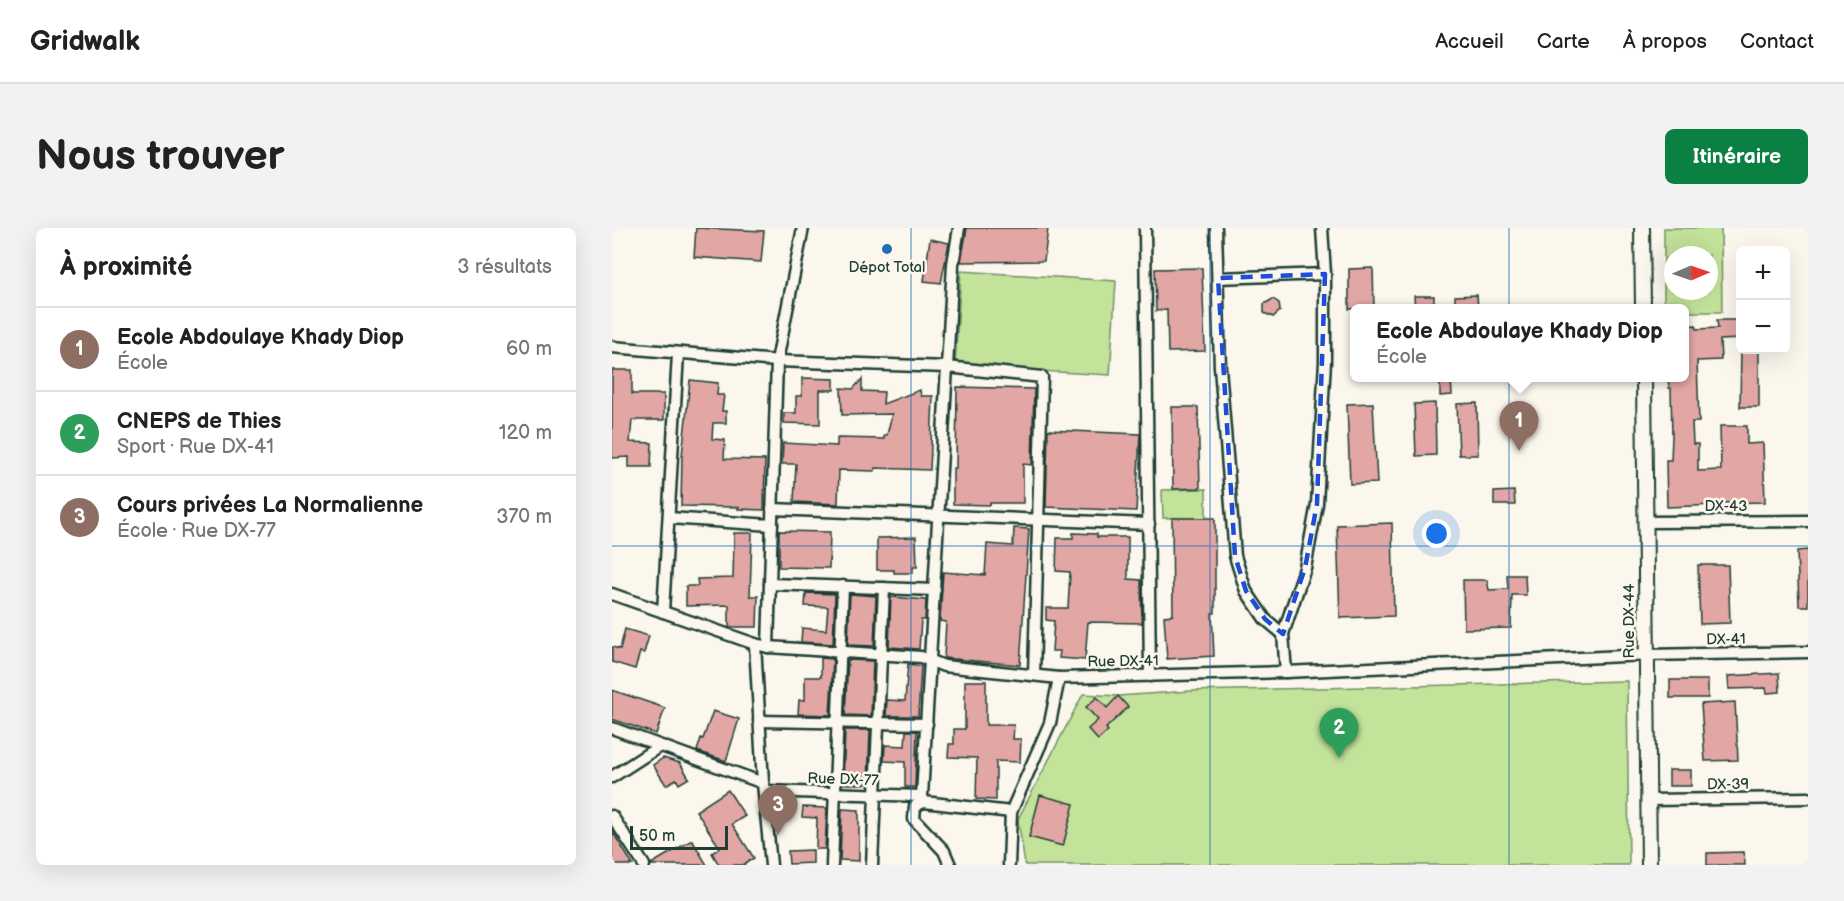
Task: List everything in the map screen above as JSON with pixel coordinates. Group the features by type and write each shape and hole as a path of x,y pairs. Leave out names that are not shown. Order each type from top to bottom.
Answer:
{"street":[{"path":"768,647 777,361 803,228"},
{"path":"950,865 944,851 914,819 915,806 923,799 953,264 960,228"},
{"path":"1145,228 1150,676"},
{"path":"1216,228 1220,368 1235,556 1246,591 1265,620 1283,634"},
{"path":"1286,672 1283,634 1305,567 1317,504 1325,361 1325,274 1322,228"},
{"path":"1642,228 1643,304"},
{"path":"1218,278 1325,274"},
{"path":"612,347 777,361 947,368 1042,377 1034,675"},
{"path":"663,612 678,354"},
{"name":"Rue DX-44","path":"1644,382 1649,865"},
{"path":"772,509 1149,524"},
{"path":"669,518 772,525"},
{"name":"DX-43","path":"1645,522 1808,520"},
{"path":"770,584 935,590"},
{"path":"832,865 843,586"},
{"path":"872,865 884,588"},
{"name":"Rue DX-41","path":"612,594 768,647 921,657 944,666 1059,678 1286,672 1646,655"},
{"path":"755,644 763,787 771,865"},
{"name":"DX-41","path":"1646,655 1808,652"},
{"path":"1009,865 1011,812 1050,723 1059,678"},
{"path":"759,721 927,724"},
{"name":"Rue DX-77","path":"612,728 763,787 923,799 1011,812"},
{"path":"612,777 660,746"},
{"name":"DX-39","path":"1648,800 1808,798"},
{"path":"612,816 644,865"}],"highlighted area":[{"path":"1325,274 1317,504 1305,568 1283,634 1265,619 1246,591 1235,556 1218,278"}],"green space":[{"path":"1664,228 1721,228 1722,312 1689,312 1689,304 1664,304 1664,300 1718,300 1718,246 1664,246"},
{"path":"961,271 1116,281 1110,375 955,366"},
{"path":"1206,489 1206,518 1163,518 1162,490"},
{"path":"1627,681 1629,865 1025,865 1018,819 1083,694 1118,696 1191,691"}],"building":[{"path":"696,228 764,231 761,262 694,257"},
{"path":"967,228 1048,228 1044,261 961,262"},
{"path":"930,239 949,243 941,283 924,281"},
{"path":"1202,268 1205,351 1168,352 1167,310 1156,311 1155,269"},
{"path":"1373,268 1374,304 1350,304 1349,309 1349,269"},
{"path":"1477,295 1478,304 1455,304 1455,296"},
{"path":"1414,296 1434,296 1434,304 1415,304"},
{"path":"1273,299 1279,303 1280,311 1273,317 1264,313 1264,304"},
{"path":"1717,320 1736,320 1736,339 1720,340 1721,360 1697,361 1699,422 1692,422 1693,444 1698,444 1698,471 1721,470 1720,426 1747,426 1747,444 1763,443 1765,502 1667,507 1666,460 1671,460 1672,437 1671,388 1669,388 1668,382 1689,382 1689,326 1696,325 1697,329 1718,328"},
{"path":"1741,354 1759,354 1759,407 1740,407"},
{"path":"612,370 632,370 632,394 664,394 664,420 632,420 630,442 652,443 651,467 629,467 629,457 612,458"},
{"path":"802,378 834,379 834,390 820,390 820,424 784,423 784,413 796,413 796,396 802,396"},
{"path":"862,379 862,391 884,392 883,404 920,390 921,396 933,396 930,470 875,468 875,471 839,470 838,504 794,502 796,464 782,464 783,443 837,446 837,438 884,439 884,435 887,435 892,414 842,415 841,388 853,389"},
{"path":"690,380 718,383 717,395 724,395 722,411 726,411 726,423 713,423 712,439 725,440 724,459 765,460 764,510 681,506 682,456"},
{"path":"1440,382 1451,382 1452,395 1440,396"},
{"path":"957,387 1034,389 1032,465 1023,464 1023,503 953,504"},
{"path":"1373,403 1377,483 1350,484 1347,404"},
{"path":"1435,403 1436,455 1416,456 1414,404"},
{"path":"1477,403 1478,455 1459,455 1457,404"},
{"path":"1172,407 1198,407 1200,488 1173,489"},
{"path":"1048,430 1140,434 1136,511 1046,507"},
{"path":"1514,491 1515,505 1494,505 1494,492"},
{"path":"1172,518 1215,518 1215,613 1212,613 1214,656 1167,659 1164,616 1173,615"},
{"path":"1392,523 1394,616 1340,618 1337,525"},
{"path":"1014,528 1029,529 1020,665 944,658 946,622 940,621 943,572 985,575 987,544 1013,546"},
{"path":"779,531 830,532 829,568 779,567"},
{"path":"734,533 752,533 750,596 758,596 757,627 729,627 729,605 686,606 686,586 698,586 697,579 733,578"},
{"path":"1073,533 1097,534 1097,537 1128,537 1128,579 1141,580 1142,623 1088,622 1085,660 1059,658 1060,651 1052,651 1054,621 1046,620 1046,608 1068,608 1070,572 1056,571 1057,538 1073,538"},
{"path":"916,537 917,567 913,567 913,573 877,570 877,538"},
{"path":"1808,550 1808,606 1799,606 1797,551"},
{"path":"1698,565 1728,565 1730,623 1700,624"},
{"path":"1507,575 1525,575 1526,595 1512,595 1511,628 1464,629 1463,580 1487,580 1489,590 1508,589"},
{"path":"806,593 835,594 833,644 801,642 802,628 826,630 828,607 805,606"},
{"path":"850,594 876,596 874,646 848,645"},
{"path":"891,597 926,600 925,620 921,620 919,649 889,647"},
{"path":"625,629 649,636 644,653 640,652 635,669 612,662 612,647 620,649"},
{"path":"821,658 833,659 830,715 798,714 799,700 805,700 805,677 821,677"},
{"path":"848,660 873,661 871,716 845,715"},
{"path":"908,664 921,666 918,716 886,716 887,700 905,701"},
{"path":"1779,673 1780,692 1767,693 1766,688 1729,689 1728,676"},
{"path":"1670,680 1708,680 1708,698 1670,698"},
{"path":"965,681 986,681 986,725 1014,725 1013,739 1021,739 1020,762 996,761 996,800 976,799 977,758 948,757 949,744 954,744 954,729 965,729"},
{"path":"612,690 665,708 656,734 612,719"},
{"path":"1118,696 1128,707 1106,728 1108,731 1098,740 1088,729 1098,720 1086,707 1097,697 1107,708"},
{"path":"1735,702 1738,760 1705,761 1701,704"},
{"path":"713,711 739,719 726,761 697,751"},
{"path":"845,730 870,730 868,784 843,784"},
{"path":"906,731 917,731 915,787 905,787 905,762 884,761 885,745 905,746"},
{"path":"663,758 680,763 689,778 679,784 676,779 666,785 653,765"},
{"path":"1669,770 1691,770 1691,786 1669,786"},
{"path":"728,790 745,816 732,824 754,858 743,865 719,865 712,853 720,848 696,811"},
{"path":"1040,795 1074,804 1063,846 1029,837"},
{"path":"803,807 827,808 825,849 816,849 817,818 802,817"},
{"path":"842,809 859,810 859,861 840,860"},
{"path":"612,831 633,865 612,865"},
{"path":"692,840 707,865 651,865 651,864"},
{"path":"813,850 813,863 789,864 788,851"},
{"path":"1744,852 1745,865 1707,865 1707,853"}],"place":[{"name":"Dépot Total","path":"887,249"},
{"name":"Ecole Abdoulaye Khady Diop","path":"1519,451"},
{"name":"CNEPS de Thies","path":"1339,758"},
{"name":"Cours privées La Normalienne","path":"778,835"}]}
